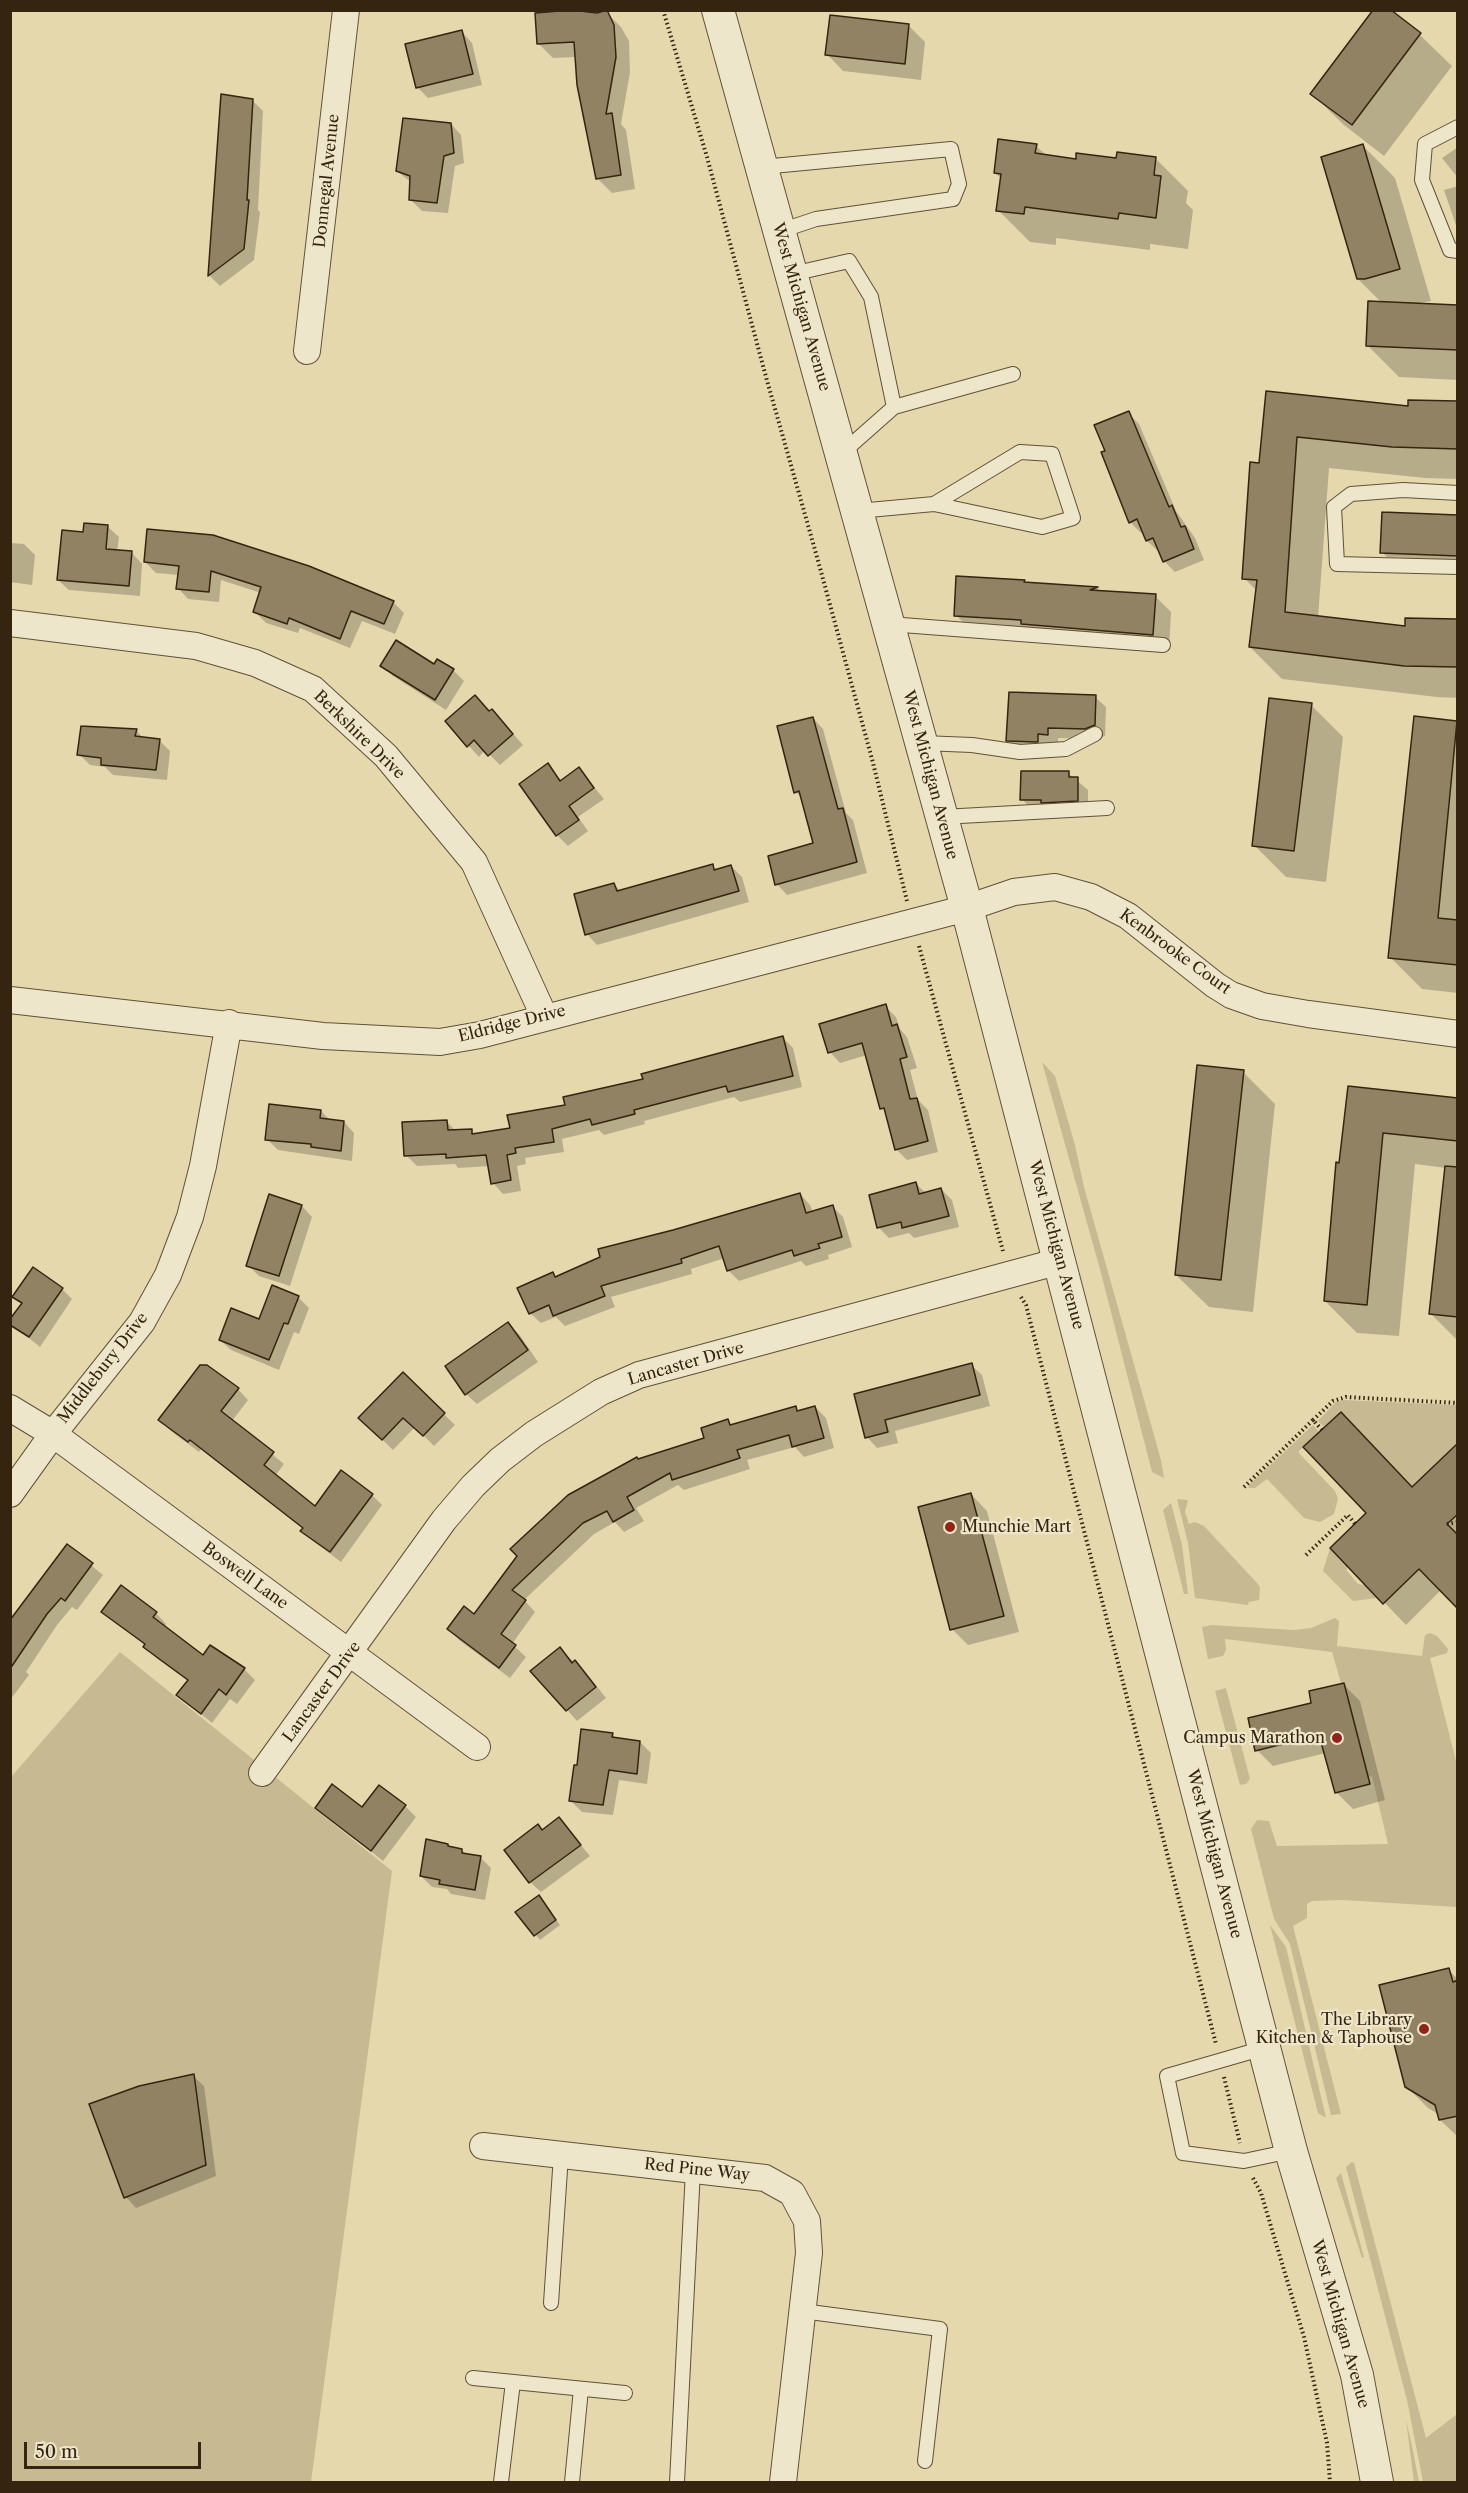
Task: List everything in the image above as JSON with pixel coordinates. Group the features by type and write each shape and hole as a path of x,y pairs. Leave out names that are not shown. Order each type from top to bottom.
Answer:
{"street":[{"name":"Donnegal Avenue","path":"308,351 346,10"},
{"name":"West Michigan Avenue","path":"718,10 967,908 1291,2151 1357,2375 1377,2482"},
{"name":"Berkshire Drive","path":"10,623 196,646 255,663 313,689 386,756 474,862 543,1016"},
{"name":"Kenbrooke Court","path":"967,908 1028,889 1055,887 1072,891 1107,904 1128,916 1215,985 1230,994 1262,1006 1458,1034"},
{"name":"Eldridge Drive","path":"10,1000 229,1023 323,1036 440,1042 480,1035 543,1016 967,908"},
{"name":"Middlebury Drive","path":"10,1494 52,1434 142,1322 168,1275 190,1217 203,1166 229,1023"},
{"name":"Lancaster Drive","path":"262,1773 444,1520 473,1486 500,1460 534,1434 601,1392 639,1375 1060,1261"},
{"name":"Boswell Lane","path":"10,1407 52,1434 477,1747"},
{"name":"Red Pine Way","path":"483,2146 765,2178 792,2193 807,2221 809,2253 783,2482"}],"lane":[{"path":"1458,127 1425,144 1422,180 1450,250 1458,251"},
{"path":"762,167 932,149 951,149 959,184 953,199 816,219 780,231"},
{"path":"792,274 849,261 871,297 894,407"},
{"path":"842,453 894,407 1014,374"},
{"path":"858,511 934,504 1042,527 1073,518 1053,454 1020,452 934,504"},
{"path":"1458,493 1403,490 1352,494 1334,507 1337,564 1458,567"},
{"path":"889,624 1163,645"},
{"path":"922,743 972,745 1020,752 1066,748 1095,734"},
{"path":"942,817 1107,808"},
{"path":"1264,2048 1167,2076 1184,2153 1244,2161 1291,2151"},
{"path":"551,2303 561,2155"},
{"path":"677,2482 693,2170"},
{"path":"802,2311 940,2329 925,2461"},
{"path":"473,2378 625,2393"},
{"path":"501,2482 513,2382"},
{"path":"572,2482 581,2389"}],"path":[{"path":"663,10 707,157 817,556 872,759 912,921 1010,1275 1026,1305 1221,2060 1244,2161 1261,2193 1304,2337 1327,2443 1330,2482"},
{"path":"1244,1487 1333,1401 1346,1397 1458,1403"},
{"path":"1313,1420 1322,1430"},
{"path":"1306,1555 1348,1515 1355,1524"},
{"path":"1447,1524 1458,1522"}],"shaded area":[{"path":"1042,1062 1055,1076 1161,1460 1164,1478 1152,1472 1101,1273"},
{"path":"1344,1400 1457,1405 1457,1443 1412,1487 1341,1412 1324,1427 1318,1421 1336,1402"},
{"path":"1313,1425 1319,1432 1298,1452 1335,1491 1338,1499 1334,1514 1320,1522 1304,1518 1267,1479 1255,1488 1248,1486"},
{"path":"1177,1499 1188,1500 1185,1512 1189,1524 1195,1522 1204,1526 1257,1583 1260,1587 1259,1600 1249,1602 1248,1605 1195,1598 1188,1543"},
{"path":"1171,1503 1182,1545 1188,1594 1184,1594 1163,1510"},
{"path":"1330,1548 1347,1566 1347,1571 1358,1584 1365,1585 1377,1598 1353,1601 1323,1571"},
{"path":"1335,1618 1339,1621 1337,1646 1422,1656 1425,1635 1430,1633 1437,1636 1448,1649 1447,1653 1430,1658 1457,1765 1457,1907 1343,1900 1312,1901 1307,1904 1307,1918 1293,1926 1341,2114 1331,2115 1290,1944 1274,1919 1251,1829 1257,1820 1269,1821 1277,1846 1388,1844 1372,1776 1368,1777 1344,1683 1341,1683 1332,1652 1225,1639 1226,1650 1223,1656 1208,1659 1202,1627 1212,1625 1294,1630 1311,1628"},
{"path":"120,1652 392,1871 311,2482 11,2482 11,1777"},
{"path":"1226,1688 1250,1779 1246,1784 1240,1785 1215,1691"},
{"path":"1270,1925 1286,1947 1326,2118 1318,2113"},
{"path":"1352,2162 1426,2438 1457,2414 1457,2482 1423,2482 1407,2400 1346,2167"},
{"path":"1341,2173 1364,2257 1362,2258 1336,2178"},
{"path":"1406,2420 1412,2446 1419,2482 1414,2482"}],"building":[{"path":"572,10 597,13 607,10 614,25 616,57 606,114 612,113 621,175 596,179 577,85 574,42 537,44 535,13"},
{"path":"1373,10 1391,10 1421,33 1352,125 1310,94"},
{"path":"830,15 909,24 905,64 825,55"},
{"path":"462,30 473,74 416,88 405,44"},
{"path":"221,94 253,99 247,200 249,200 244,249 208,276"},
{"path":"403,118 451,123 454,153 444,156 437,203 409,200 410,176 396,171"},
{"path":"998,139 1037,144 1035,153 1076,159 1076,153 1116,158 1117,152 1156,157 1154,175 1161,176 1156,218 1119,213 1118,219 1025,207 1024,214 996,211 1001,174 994,173"},
{"path":"1363,144 1400,269 1365,279 1357,279 1321,157"},
{"path":"1368,301 1458,305 1458,350 1366,346"},
{"path":"1266,391 1408,406 1408,400 1458,401 1458,449 1392,447 1297,437 1285,612 1405,626 1405,618 1458,619 1458,667 1404,666 1249,647 1257,580 1242,579 1250,462 1259,463"},
{"path":"1129,411 1169,507 1172,505 1181,527 1185,526 1194,549 1163,562 1153,538 1146,541 1137,519 1129,523 1101,452 1105,451 1094,425"},
{"path":"1382,512 1458,515 1458,556 1380,553"},
{"path":"84,523 108,525 106,549 132,551 129,586 57,580 62,530 83,532"},
{"path":"147,529 213,535 309,566 394,601 384,624 351,611 340,639 289,618 287,624 253,612 261,587 211,571 209,592 176,589 179,566 144,562"},
{"path":"956,576 1025,580 1024,582 1098,587 1090,590 1156,594 1153,635 1021,624 1021,620 954,616"},
{"path":"396,640 434,664 437,659 454,669 435,700 380,666"},
{"path":"1009,692 1096,695 1095,725 1085,729 1048,728 1048,735 1038,734 1038,742 1006,741"},
{"path":"475,695 489,711 492,709 513,734 488,756 474,740 467,747 445,721"},
{"path":"1269,698 1312,703 1294,851 1252,846"},
{"path":"1414,716 1457,721 1438,918 1458,920 1458,965 1388,958"},
{"path":"813,717 838,809 843,808 857,862 775,885 768,856 813,843 799,791 794,793 777,726"},
{"path":"81,726 137,729 135,736 160,739 156,770 101,765 101,758 77,755"},
{"path":"548,763 560,781 579,767 594,788 569,806 579,820 556,836 519,784"},
{"path":"1021,771 1069,771 1069,777 1078,777 1078,801 1041,803 1041,800 1020,800"},
{"path":"713,864 714,870 731,865 739,891 585,935 574,894 614,883 617,891"},
{"path":"886,1004 892,1026 897,1024 907,1057 900,1059 910,1099 917,1098 928,1141 895,1150 884,1108 880,1109 862,1043 828,1053 819,1024"},
{"path":"783,1036 793,1076 728,1092 726,1086 634,1110 635,1114 592,1125 590,1119 552,1129 554,1142 515,1148 516,1153 507,1155 511,1180 491,1184 486,1155 446,1158 446,1154 404,1156 402,1122 447,1120 448,1130 472,1129 472,1134 510,1128 507,1115 565,1105 563,1097 643,1079 641,1074"},
{"path":"1197,1065 1244,1070 1221,1280 1175,1275"},
{"path":"1348,1086 1458,1098 1458,1141 1383,1133 1367,1305 1324,1301 1336,1162 1339,1163"},
{"path":"269,1104 321,1110 320,1118 344,1121 341,1151 311,1147 311,1144 265,1140"},
{"path":"1445,1166 1458,1167 1458,1317 1429,1314"},
{"path":"916,1182 919,1194 941,1188 949,1216 902,1228 901,1222 877,1228 869,1195"},
{"path":"800,1193 806,1213 833,1205 842,1237 818,1244 820,1248 794,1256 792,1250 727,1271 719,1246 681,1259 682,1263 601,1286 605,1296 553,1316 549,1305 529,1314 517,1288 553,1272 555,1277 600,1257 598,1249"},
{"path":"269,1194 302,1205 279,1276 246,1266"},
{"path":"33,1267 63,1288 29,1337 10,1325 10,1319 22,1303 12,1297"},
{"path":"272,1285 299,1296 288,1324 284,1323 269,1360 219,1340 231,1308 259,1319"},
{"path":"508,1322 528,1350 465,1395 445,1366"},
{"path":"972,1363 980,1395 885,1420 888,1432 865,1438 854,1394"},
{"path":"200,1365 207,1365 239,1388 221,1411 274,1452 264,1465 315,1506 341,1470 373,1494 330,1552 300,1531 303,1528 190,1440 188,1442 158,1420"},
{"path":"403,1372 445,1413 423,1436 403,1418 382,1440 358,1418"},
{"path":"796,1406 797,1411 815,1406 824,1438 792,1447 789,1435 737,1450 740,1458 672,1480 670,1473 627,1497 634,1510 613,1522 607,1511 583,1523 512,1590 526,1600 501,1634 516,1645 499,1668 447,1629 464,1606 474,1614 517,1556 510,1549 568,1495 637,1457 638,1459 704,1438 701,1428 728,1419 730,1425"},
{"path":"1341,1412 1412,1487 1458,1443 1458,1514 1447,1524 1458,1535 1458,1609 1419,1569 1383,1604 1330,1548 1366,1513 1303,1447"},
{"path":"971,1493 1004,1616 950,1630 918,1507"},
{"path":"67,1544 93,1563 65,1601 61,1598 47,1614 10,1669 10,1620"},
{"path":"121,1585 157,1612 153,1617 203,1655 210,1645 245,1668 226,1695 219,1689 201,1714 176,1695 188,1680 143,1647 145,1644 101,1612"},
{"path":"560,1647 572,1663 575,1660 596,1687 566,1711 530,1671"},
{"path":"1344,1683 1370,1784 1335,1793 1319,1735 1255,1751 1248,1718 1311,1703 1309,1691"},
{"path":"581,1729 613,1733 612,1737 640,1741 637,1774 609,1770 603,1805 569,1801 574,1765 577,1765"},
{"path":"332,1784 362,1807 379,1785 406,1805 371,1851 315,1808"},
{"path":"559,1817 581,1845 529,1883 504,1850 538,1824 542,1830"},
{"path":"426,1839 462,1849 462,1853 481,1856 475,1890 439,1884 440,1880 420,1876"},
{"path":"539,1895 556,1920 534,1936 515,1912"},
{"name":"The Library Kitchen & Taphouse","path":"1449,1968 1453,1982 1458,1980 1458,2116 1439,2120 1435,2105 1405,2087 1379,1985"},
{"path":"194,2074 206,2165 124,2198 89,2104 139,2086"}],"place":[{"name":"Munchie Mart","path":"950,1527"},
{"name":"Campus Marathon","path":"1337,1738"},
{"name":"The Library Kitchen & Taphouse","path":"1424,2029"}]}
